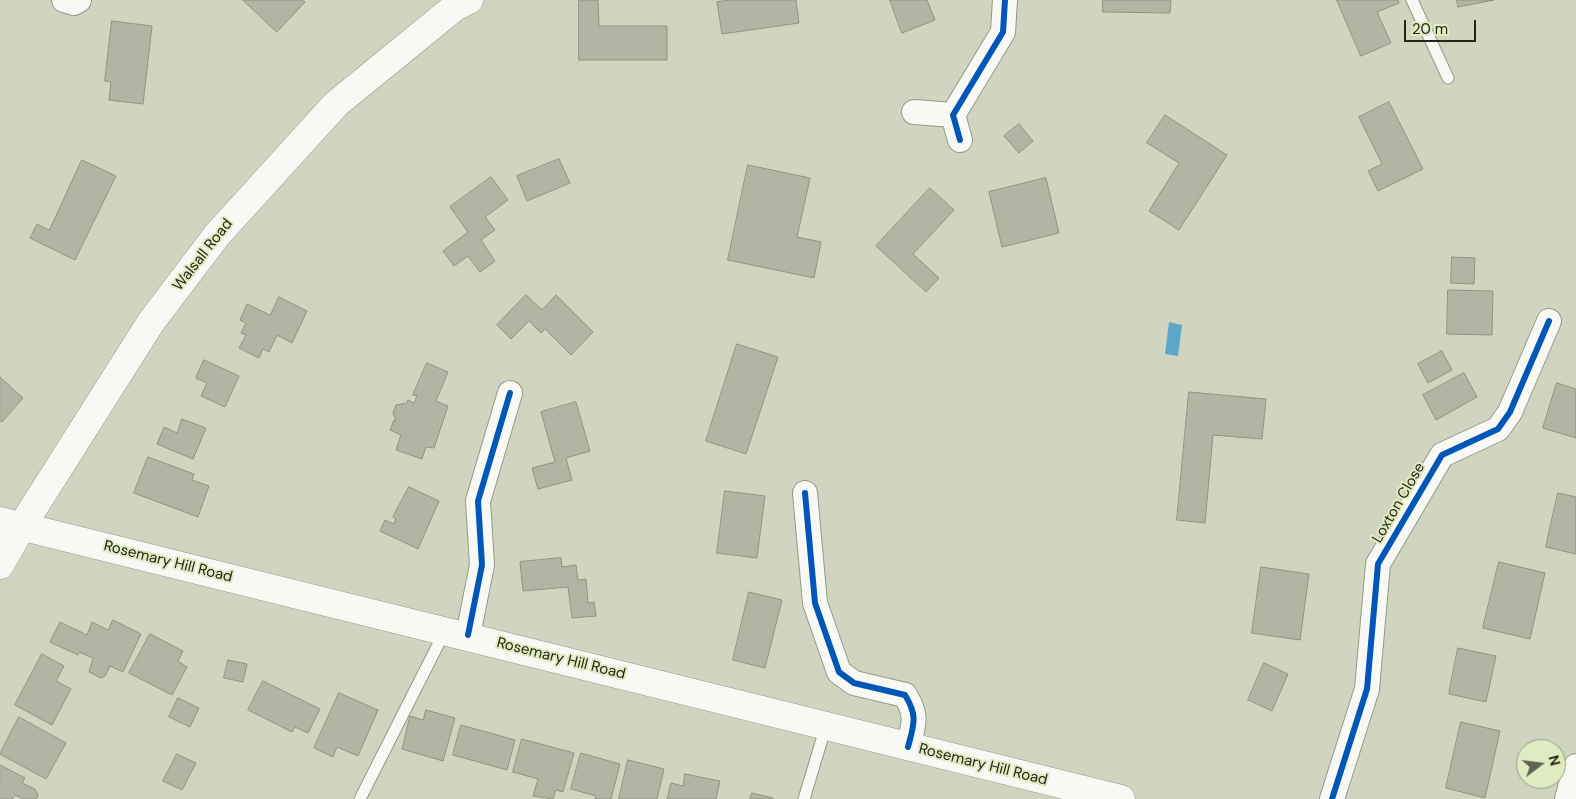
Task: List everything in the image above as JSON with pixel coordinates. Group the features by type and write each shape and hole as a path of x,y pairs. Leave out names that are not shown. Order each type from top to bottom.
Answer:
{"main road":[{"name":"Walsall Road","path":"0,565 11,524 152,322 217,235 336,104 455,7 469,0"},
{"name":"Rosemary Hill Road","path":"11,524 1121,799"}],"street":[{"path":"64,0 74,3 79,0"},
{"path":"960,140 953,115 1003,32 1005,0"},
{"path":"914,112 953,115"},
{"name":"Loxton Close","path":"1332,799 1367,688 1378,564 1442,455 1498,429 1510,412 1549,321"},
{"path":"457,633 482,565 478,501 510,393"},
{"path":"805,493 815,603 839,672 854,683 905,695 914,710 913,727 908,747"},
{"path":"1567,799 1576,766"}],"lane":[{"path":"1412,0 1448,78"},
{"path":"360,799 457,633"},
{"path":"804,799 826,726"}],"water":[{"path":"1169,322 1182,325 1178,356 1165,354"}],"building":[{"path":"243,0 302,0 305,2 277,32"},
{"path":"579,0 598,0 599,26 667,26 667,60 579,60"},
{"path":"730,0 796,0 799,23 722,34 717,2"},
{"path":"890,0 927,0 935,20 902,33"},
{"path":"1103,0 1171,0 1170,13 1103,12"},
{"path":"1337,0 1398,0 1399,3 1377,12 1391,43 1361,56"},
{"path":"1457,0 1494,0 1458,7"},
{"path":"112,21 152,26 143,104 109,100 111,82 105,81"},
{"path":"1389,102 1423,169 1378,191 1368,171 1382,164 1359,117"},
{"path":"1165,115 1227,155 1179,230 1149,211 1179,163 1147,143"},
{"path":"1019,124 1033,141 1019,153 1004,136"},
{"path":"559,159 570,183 527,201 517,176"},
{"path":"82,160 116,176 75,260 30,238 37,224 49,230"},
{"path":"748,165 810,178 797,237 821,242 814,278 728,260"},
{"path":"491,177 508,200 485,217 495,230 481,240 495,261 480,272 468,256 454,266 443,251 468,232 450,207"},
{"path":"1046,178 1059,233 1002,247 989,192"},
{"path":"930,188 954,210 913,254 939,278 926,292 876,246"},
{"path":"1452,257 1475,258 1474,284 1451,283"},
{"path":"1448,290 1493,291 1492,335 1447,334"},
{"path":"526,295 542,310 556,295 593,332 571,355 545,329 541,333 529,321 511,339 497,325"},
{"path":"279,297 307,311 292,343 277,335 269,352 263,349 259,358 239,348 246,335 241,333 246,323 240,320 247,304 270,315"},
{"path":"737,344 778,357 746,454 706,441"},
{"path":"1442,351 1452,370 1428,383 1418,364"},
{"path":"204,360 239,376 225,407 201,396 207,383 196,378"},
{"path":"427,363 448,372 436,401 448,406 434,448 426,447 422,459 396,450 401,435 390,430 394,420 396,421 393,413 396,405 407,403 408,400 414,403 417,396 413,395"},
{"path":"1464,373 1477,397 1436,420 1423,395"},
{"path":"0,377 23,398 2,422 0,420"},
{"path":"1557,383 1576,389 1576,438 1543,428"},
{"path":"1189,392 1266,399 1262,439 1213,435 1205,523 1177,520"},
{"path":"576,402 590,451 566,458 572,480 538,489 532,468 555,462 541,412"},
{"path":"182,419 206,428 193,459 157,444 164,427 177,433"},
{"path":"148,457 194,474 192,480 209,486 198,517 134,493"},
{"path":"409,487 439,501 418,549 380,531 385,520 394,524 396,519 393,517"},
{"path":"725,491 765,496 757,558 717,553"},
{"path":"1558,493 1576,497 1576,554 1546,547"},
{"path":"561,558 562,567 576,565 578,580 586,579 588,603 594,602 596,616 572,618 568,587 523,591 520,562"},
{"path":"1499,562 1545,573 1530,639 1483,628"},
{"path":"1261,567 1309,574 1300,640 1252,633"},
{"path":"749,592 782,600 765,668 733,660"},
{"path":"113,620 141,634 123,672 110,666 105,676 101,678 89,672 93,658 79,652 78,655 50,642 60,622 87,635 92,622 108,630"},
{"path":"150,634 183,651 178,661 187,667 172,695 129,673"},
{"path":"1458,648 1496,656 1486,702 1449,694"},
{"path":"42,654 64,666 56,681 71,689 52,725 15,705"},
{"path":"228,660 247,664 243,682 224,678"},
{"path":"1264,663 1288,674 1272,711 1248,700"},
{"path":"263,681 320,709 308,733 295,727 292,732 248,710"},
{"path":"339,693 378,710 358,756 337,747 333,757 314,748"},
{"path":"178,698 199,708 190,727 169,717"},
{"path":"426,710 455,718 443,761 402,749 410,716 423,720"},
{"path":"19,717 66,743 46,779 0,754"},
{"path":"1461,722 1500,731 1485,798 1446,788"},
{"path":"461,725 515,740 507,770 453,755"},
{"path":"522,739 574,753 563,792 556,790 553,799 533,796 538,779 513,772"},
{"path":"581,753 620,764 611,799 595,799 596,796 571,789"},
{"path":"177,754 196,763 182,790 163,781"},
{"path":"628,760 664,769 657,799 619,799"},
{"path":"0,765 25,778 22,783 35,789 38,795 36,799 23,799 15,795 12,799 0,799"},
{"path":"685,774 720,781 716,799 667,799 671,783 683,786"},
{"path":"752,793 773,798 773,799 750,799"}],"cycle path":[{"path":"960,140 953,115 1003,32 1005,0"},
{"path":"1332,799 1367,689 1378,564 1442,455 1498,429 1510,412 1549,321"},
{"path":"468,635 482,565 478,501 510,393"},
{"path":"805,493 815,603 839,672 854,683 905,695 912,709 914,720 908,747"}]}
